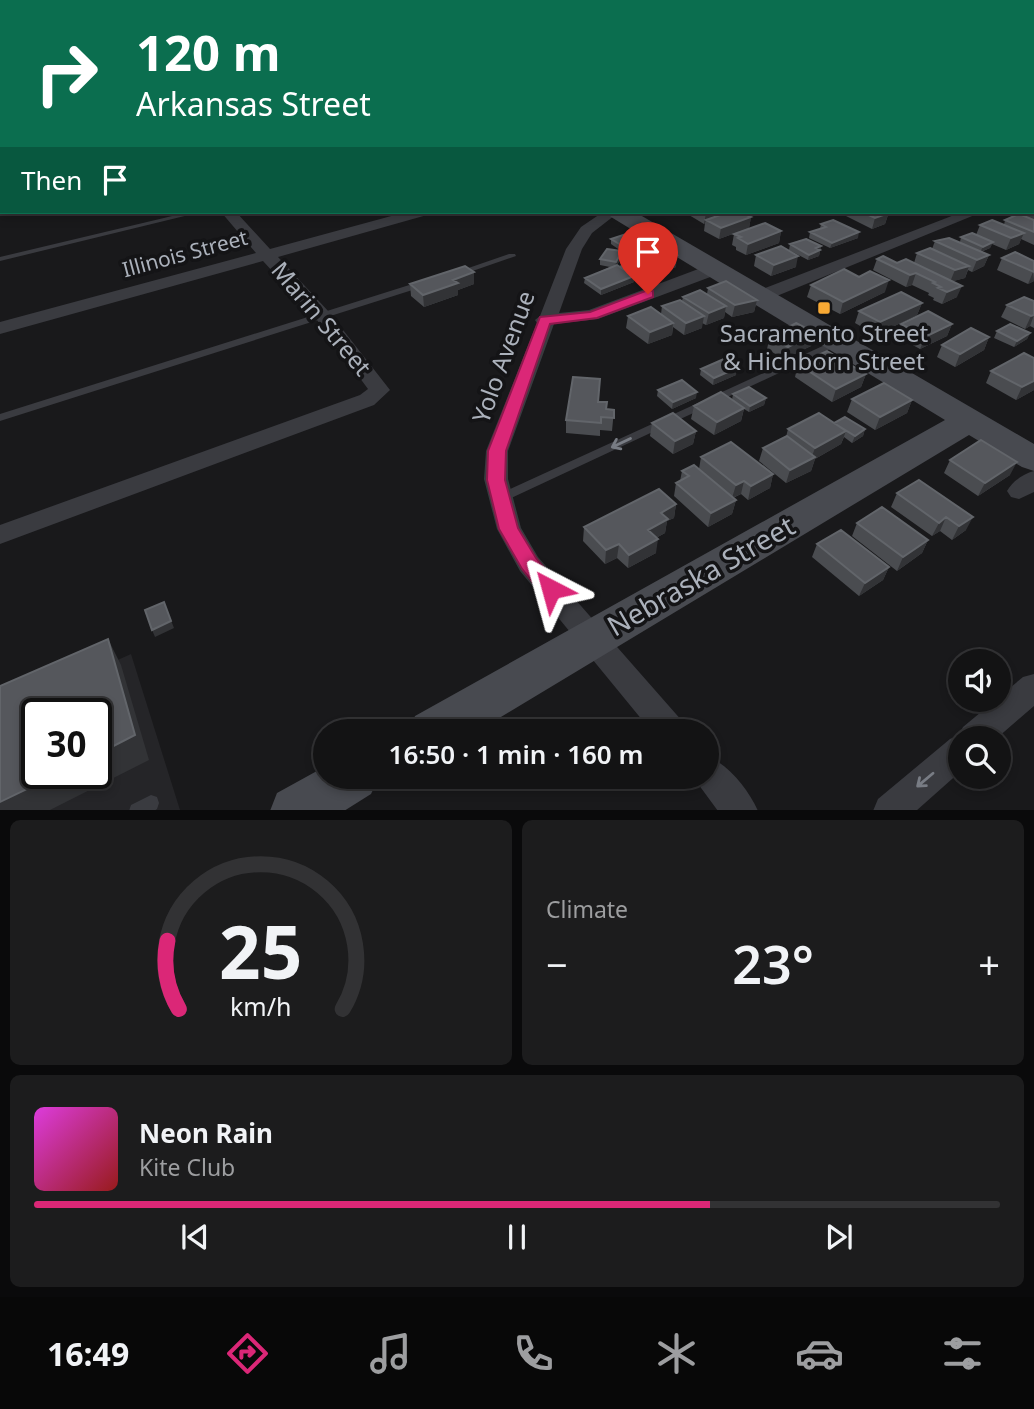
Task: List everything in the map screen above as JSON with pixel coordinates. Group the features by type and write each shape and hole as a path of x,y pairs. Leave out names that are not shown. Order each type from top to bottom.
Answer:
{"street":[{"name":"Marin Street","path":"0,535 367,400 380,390 323,316 230,214"},
{"name":"Illinois Street","path":"0,328 415,214"},
{"name":"Yolo Avenue","path":"592,639 537,573 509,529 496,480 497,451 544,320 574,249 586,230 609,214"},
{"path":"622,214 1034,458"},
{"path":"761,296 970,214"},
{"path":"544,320 592,316 715,269"},
{"name":"Nebraska Street","path":"454,719 970,420"},
{"path":"592,639 661,719"},
{"path":"988,726 1034,687"},
{"path":"890,810 948,761"},
{"path":"719,785 741,810"},
{"path":"295,810 333,789"}],"lane":[{"path":"0,259 189,214"},
{"path":"452,275 512,256"},
{"path":"0,418 428,283"},
{"path":"500,498 838,342"}],"shaded area":[{"path":"131,654 180,810 0,810 0,713 21,704 21,789 112,789 112,698 33,698"}],"building":[{"path":"723,214 744,214 751,217 721,228 706,220"},
{"path":"866,214 886,214 875,218"},
{"path":"1019,214 1034,220 1034,232 1005,220"},
{"path":"833,220 859,232 832,243 810,232 826,227 821,224"},
{"path":"992,220 1024,233 1011,238 980,225"},
{"path":"765,223 781,231 748,244 734,234"},
{"path":"629,233 639,239 621,245 611,239"},
{"path":"972,233 993,242 983,247 961,237"},
{"path":"643,237 658,244 633,253 621,244"},
{"path":"949,238 989,255 977,260 935,241"},
{"path":"806,239 821,246 816,248 820,250 809,255 790,244"},
{"path":"662,246 677,255 656,263 640,253"},
{"path":"781,246 798,256 774,265 756,255"},
{"path":"930,248 969,266 955,270 917,253"},
{"path":"607,249 622,251 616,262 600,259"},
{"path":"1015,252 1034,261 1034,272 1002,258"},
{"path":"883,256 897,263 906,259 962,286 947,292 938,288 941,287 933,283 935,282 916,273 910,275 877,259"},
{"path":"631,262 643,270 633,273 622,266"},
{"path":"617,265 634,276 601,289 585,278"},
{"path":"465,266 474,272 453,280 458,283 423,295 410,284"},
{"path":"844,269 859,277 870,271 889,280 843,302 811,285"},
{"path":"726,281 757,300 735,305 708,288"},
{"path":"700,290 726,306 709,313 683,297"},
{"path":"901,292 922,303 880,322 859,311"},
{"path":"1024,297 1034,301 1034,315 1007,305"},
{"path":"680,300 704,316 686,323 662,306"},
{"path":"651,307 673,323 650,332 628,316"},
{"path":"928,311 952,324 925,337 901,324"},
{"path":"796,323 815,333 788,347 770,336"},
{"path":"1010,324 1030,333 1017,341 997,331"},
{"path":"971,328 989,337 960,354 942,345"},
{"path":"827,351 866,374 836,389 798,364"},
{"path":"1024,353 1034,358 1034,381 1022,387 991,371"},
{"path":"724,359 737,368 714,378 701,369"},
{"path":"573,377 600,379 598,402 607,402 606,409 614,410 614,418 601,417 601,423 566,420"},
{"path":"682,380 697,392 673,402 658,390"},
{"path":"884,383 912,400 880,417 852,399"},
{"path":"749,387 766,398 750,406 733,394"},
{"path":"721,392 744,408 717,422 694,406"},
{"path":"673,413 696,431 675,441 652,423"},
{"path":"819,413 846,431 815,448 788,429"},
{"path":"845,417 865,429 855,436 834,423"},
{"path":"787,436 815,457 790,470 763,448"},
{"path":"981,440 1017,462 985,483 950,460"},
{"path":"731,442 773,474 751,486 744,481 736,485 701,457"},
{"path":"694,465 736,500 711,513 676,483 689,476 682,471"},
{"path":"919,480 973,517 959,526 946,517 939,523 897,493"},
{"path":"659,489 676,504 661,513 668,519 648,530 658,539 629,555 619,544 606,550 584,527"},
{"path":"882,507 928,540 903,557 857,523"},
{"path":"841,530 889,567 865,583 817,544"},
{"path":"164,602 171,621 152,630 145,610"},
{"path":"108,639 135,735 112,747 112,698 21,698 21,789 27,789 0,802 0,686"}],"place":[{"name":"Sacramento Street & Hichborn Street","path":"824,308"}],"route":[{"path":"551,589 529,564 509,529 496,480 497,451 544,320 552,322 592,316 648,294"}]}
